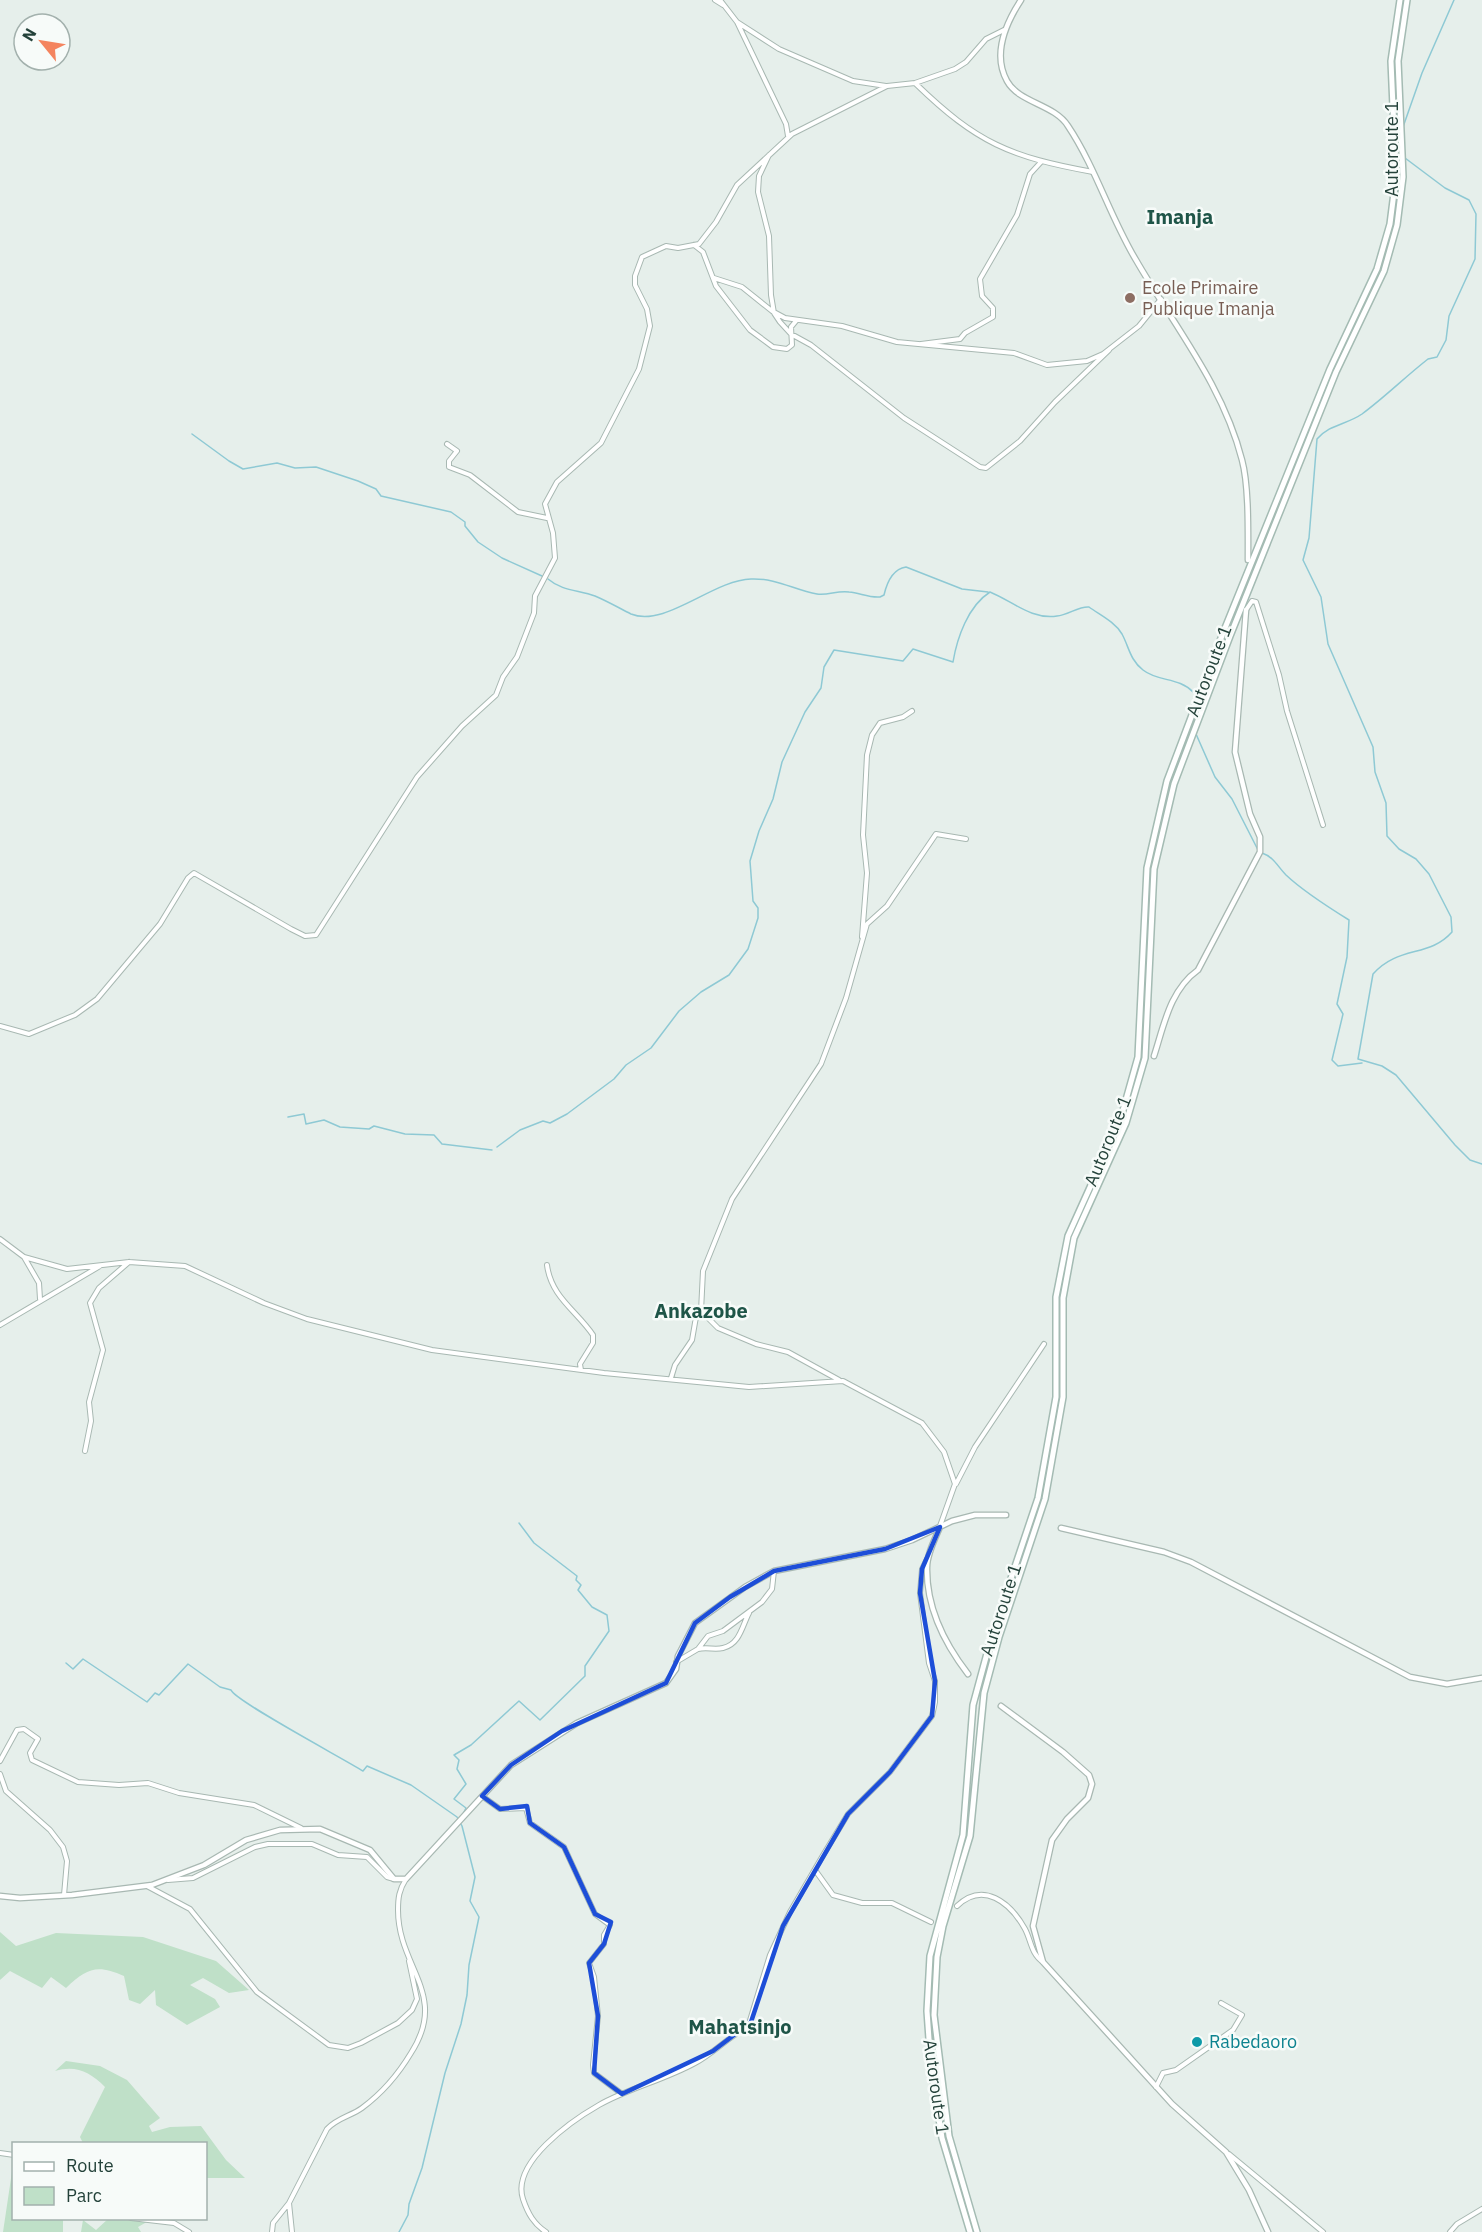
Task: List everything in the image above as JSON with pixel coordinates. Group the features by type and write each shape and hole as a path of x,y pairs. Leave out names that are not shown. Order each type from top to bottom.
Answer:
{"main road":[{"name":"Autoroute 1","path":"970,2232 942,2138 931,2067 927,2011 930,1956 963,1835 973,1705 992,1635 1038,1498 1056,1397 1056,1297 1068,1236 1120,1120 1138,1057 1148,868 1167,782 1223,633 1330,369 1377,269 1390,224 1396,177 1391,61 1400,0"},
{"name":"Autoroute 1","path":"977,2232 949,2136 934,2015 937,1957 943,1926 969,1836 984,1693 999,1637 1045,1499 1063,1397 1063,1298 1074,1238 1126,1123 1145,1059 1154,869 1174,784 1230,636 1336,372 1384,271 1397,225 1403,177 1398,61 1407,0"}],"street":[{"path":"715,0 726,7"},
{"path":"720,0 737,22 786,124 788,136"},
{"path":"1021,0 1004,30 1001,61 1008,82 1020,94 1057,114 1066,123 1136,260 1208,376 1234,435 1243,463 1248,560"},
{"path":"737,22 812,65 854,81 887,86 915,83 961,66 986,39 1004,30"},
{"path":"915,83 966,129 1002,150 1041,162 1093,172"},
{"path":"0,1026 29,1034 75,1015 97,999 160,924 188,878 194,873 291,930 305,936 316,935 417,777 444,744 498,692 503,677 517,657 531,621 541,582 555,558 553,533 545,508 551,490 602,443 642,361 650,326 647,309 635,285 635,276 642,257 666,246 678,248 699,244 716,222 737,185 788,136 887,86"},
{"path":"769,154 759,176 758,192 769,236 769,271 774,313"},
{"path":"917,345 960,339 965,333 993,316 993,308 982,296 980,279 1017,215 1030,174 1041,162"},
{"path":"694,245 703,252 714,279 740,319 759,338 784,350 792,345 791,334 796,321"},
{"path":"714,279 742,287 774,313 791,334 811,345 904,418 980,467 986,468 1020,441 1055,402 1109,350 1139,326 1161,299"},
{"path":"774,313 796,321 842,326 897,342 1014,353 1047,364 1058,365 1087,361 1109,350"},
{"path":"447,444 457,452 450,461 449,467 470,475 518,512 548,518"},
{"path":"1154,1056 1173,999 1181,984 1198,970 1260,852 1260,837 1250,814 1234,752 1246,610 1252,601 1256,602 1323,825"},
{"path":"862,938 867,873 863,835 868,746 880,723 903,717 912,711"},
{"path":"671,1378 675,1365 692,1340 696,1317 701,1311 703,1270 721,1223 732,1199 821,1064 846,998 867,924 887,906 936,834 966,839"},
{"path":"0,1239 24,1257 67,1269 129,1262 185,1266 264,1303 327,1326 383,1336 432,1350 581,1370 749,1387 843,1381"},
{"path":"24,1257 39,1283 40,1300"},
{"path":"85,1451 91,1420 89,1402 103,1350 90,1303 99,1288 129,1262"},
{"path":"0,1325 101,1265"},
{"path":"547,1265 550,1282 557,1294 593,1335 593,1343 580,1364 581,1370"},
{"path":"701,1311 718,1328 756,1344 788,1352 922,1424 944,1452 955,1484"},
{"path":"546,2232 533,2222 522,2196 521,2183 527,2168 539,2152 569,2126 599,2105 695,2063 735,2033 748,2027 770,1955 790,1912 848,1814 890,1772 932,1716 935,1701 934,1681 929,1663 920,1593 922,1569 955,1484 975,1447 1044,1344"},
{"path":"272,2232 273,2223 289,2203 327,2129 334,2122 366,2105 395,2076 422,2032 426,2021 423,1988 408,1958 398,1930 398,1896 406,1880 511,1764 562,1731 666,1683 676,1669 675,1662 695,1623 730,1597 774,1570 885,1549 975,1515 1006,1515"},
{"path":"1061,1528 1144,1547 1191,1562 1410,1677 1447,1684 1482,1678"},
{"path":"931,1550 927,1565 935,1616 941,1635 968,1674"},
{"path":"675,1662 698,1649 708,1636 723,1631 750,1611 772,1589 774,1570"},
{"path":"698,1649 722,1648 732,1644 750,1611"},
{"path":"1001,1706 1064,1752 1089,1774 1092,1784 1088,1798 1067,1819 1052,1840 1049,1850 1033,1926 1043,1962"},
{"path":"0,1761 17,1730 24,1729 38,1739 30,1753 32,1760 78,1782 119,1785 148,1783 178,1793 254,1805 304,1830"},
{"path":"0,1774 6,1791 50,1830 63,1847 67,1861 64,1895"},
{"path":"482,1796 500,1809 526,1808 530,1823 561,1843 595,1914 610,1924 604,1935 604,1944 589,1963 594,1977 598,2016 592,2065 594,2073 622,2094"},
{"path":"0,1896 20,1898 147,1886 204,1865 246,1840 279,1830 320,1829 370,1850 394,1879"},
{"path":"168,1880 193,1878 255,1847 281,1842 312,1844 339,1855 367,1857 387,1877 406,1880"},
{"path":"815,1870 833,1895 862,1903 892,1903 931,1922"},
{"path":"147,1886 190,1909 257,1992 329,2045 348,2048 361,2043 398,2023 412,2010 417,1998 408,1958"},
{"path":"957,1906 973,1895 992,1896 1016,1916 1026,1930 1036,1956 1156,2087 1226,2152 1323,2232"},
{"path":"1156,2087 1163,2073 1176,2070 1233,2030 1242,2015 1221,2003"},
{"path":"1226,2152 1249,2190 1268,2232"},
{"path":"289,2203 292,2232"},
{"path":"1450,2232 1457,2224 1482,2209"},
{"path":"148,2220 174,2223 189,2232"}],"highlighted area":[{"path":"940,1527 922,1569 920,1593 935,1681 932,1716 890,1772 848,1814 783,1926 751,2022 713,2051 622,2094 594,2073 598,2016 589,1963 604,1944 611,1922 595,1914 564,1847 530,1823 527,1806 500,1809 482,1796 511,1765 562,1731 666,1683 695,1623 730,1597 774,1571 885,1549"}],"green space":[{"path":"0,1932 16,1946 56,1933 143,1937 216,1961 249,1990 229,1993 203,1978 190,1985 215,1999 220,2007 187,2025 156,2005 155,1990 140,2004 129,2000 124,1976 115,1972 99,1969 86,1972 66,1988 51,1977 42,1988 10,1971 0,1980"},
{"path":"66,2061 100,2066 127,2080 160,2118 149,2126 152,2132 170,2127 201,2126 226,2160 245,2178 207,2178 207,2142 82,2142 80,2137 105,2087 94,2077 76,2069 55,2071"},
{"path":"12,2172 12,2220 63,2220 63,2232 3,2232"},
{"path":"83,2220 96,2230 107,2220 150,2220 138,2227 141,2232 81,2232"}],"waterway":[{"path":"1403,127 1422,73 1454,0"},
{"path":"1405,158 1445,188 1469,200 1476,214 1475,259 1449,316 1446,340 1437,357 1428,359 1362,414 1327,430 1317,439 1309,538 1303,560 1321,597 1328,644 1373,747 1375,772 1386,803 1387,836 1399,849 1416,859 1429,874 1451,917 1452,932 1443,940 1393,959 1373,974 1358,1059 1382,1066 1396,1075 1455,1145 1470,1160 1482,1164"},
{"path":"192,434 243,469 277,463 295,468 316,467 376,489 381,496 451,512 465,522 465,526 478,542 502,558 542,576"},
{"path":"548,579 565,588 595,596 631,614 644,617 659,615 736,581 751,579 769,580 817,594 845,592 880,597 884,595 894,573 906,567 962,589 988,592"},
{"path":"497,1147 520,1130 543,1121 550,1123 567,1114 614,1079 626,1065 651,1048 679,1011 701,992 729,975 748,949 758,918 758,908 753,901 750,861 759,831 773,799 782,762 805,712 821,688 824,667 834,650 903,661 913,649 953,662 965,623 975,605 990,592 1039,615 1057,616 1089,607 1119,630 1132,658 1143,670 1181,684 1193,692"},
{"path":"1196,734 1215,777 1232,799 1258,850"},
{"path":"1262,853 1273,860 1300,887 1349,920 1347,957 1337,1004 1343,1014 1332,1060 1338,1066 1362,1063"},
{"path":"288,1117 304,1114 306,1124 324,1120 340,1127 369,1129 374,1126 405,1134 434,1135 442,1144 492,1150"},
{"path":"463,1814 466,1808 454,1799 466,1784 457,1769 459,1760 454,1755 471,1745 519,1701 540,1720 585,1676 585,1666 609,1631 607,1615 592,1607 578,1590 581,1585 576,1580 577,1576 534,1543 519,1523"},
{"path":"66,1663 73,1669 83,1659 147,1702 155,1693 159,1695 188,1664 220,1687 231,1690 251,1706 363,1771 367,1766 411,1785 457,1817 462,1826 475,1877 470,1901 479,1917 469,1965 467,1995 461,2024 445,2073 422,2168 409,2204 408,2215 399,2232"}],"place":[{"name":"Ecole Primaire Publique Imanja","path":"1130,298"},
{"name":"Rabedaoro","path":"1197,2042"}],"district":[{"name":"Imanja","path":"1180,217"},
{"name":"Ankazobe","path":"701,1311"},
{"name":"Mahatsinjo","path":"740,2027"}]}
